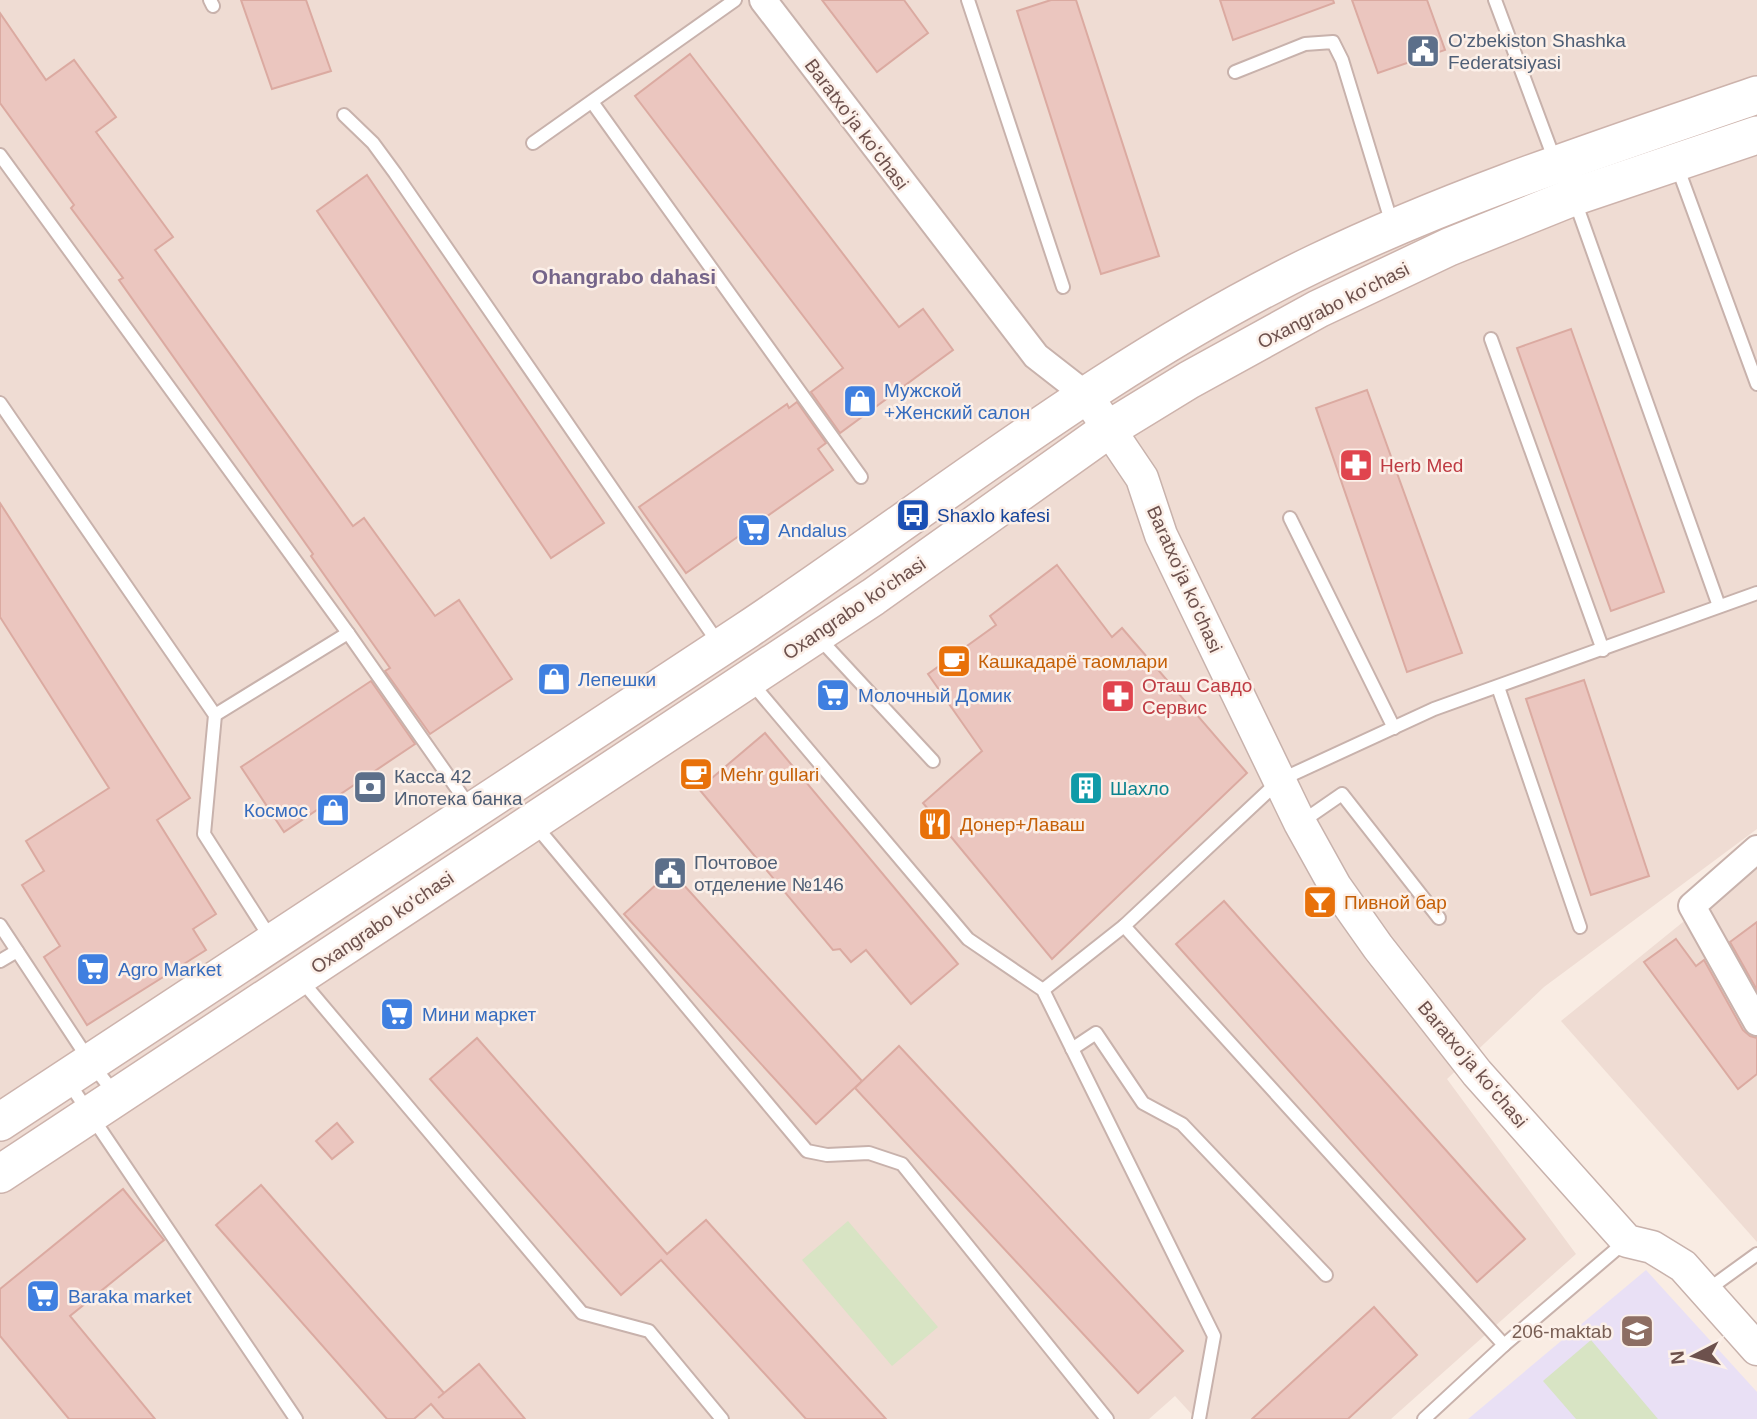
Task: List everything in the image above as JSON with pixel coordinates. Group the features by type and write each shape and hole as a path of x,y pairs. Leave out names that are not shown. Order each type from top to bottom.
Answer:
{"main road":[{"path":"0,1122 722,647 1086,395 1241,303 1314,264 1393,228 1557,164 1757,95"},
{"name":"Oxangrabo ko'chasi","path":"0,1174 873,597 1109,429 1189,380 1318,309 1449,247 1573,197 1757,135"}],"street":[{"name":"Baratxoʻja koʻchasi","path":"763,0 1036,356 1086,395 1142,478 1161,535 1300,823 1335,886 1386,958 1477,1073 1627,1241"},
{"path":"722,647 748,679"},
{"path":"1757,849 1692,906 1757,1022"},
{"path":"1627,1241 1652,1247 1683,1266 1757,1349"}],"lane":[{"path":"533,143 735,0"},
{"path":"968,0 1063,287"},
{"path":"1496,0 1557,164"},
{"path":"1235,72 1305,44 1333,42 1342,60 1393,228"},
{"path":"592,102 861,477"},
{"path":"344,115 373,143 396,173 722,647"},
{"path":"0,155 348,633 473,811"},
{"path":"1675,162 1757,384"},
{"path":"1573,197 1720,606"},
{"path":"1491,339 1603,650"},
{"path":"0,403 215,715 204,834 273,942"},
{"path":"1290,518 1394,728"},
{"path":"1043,990 1124,926 1280,780 1434,709 1757,593"},
{"path":"215,715 348,633"},
{"path":"816,634 933,761"},
{"path":"748,679 968,939 1043,990 1214,1336 1199,1419"},
{"path":"1497,687 1580,927"},
{"path":"1300,823 1342,794 1439,918"},
{"path":"533,822 807,1151 827,1155 869,1153 902,1164 1107,1419"},
{"path":"0,925 17,951 79,1071 104,1106 296,1419"},
{"path":"1124,926 1504,1345"},
{"path":"0,961 17,951"},
{"path":"298,977 582,1313 649,1331 723,1419"},
{"path":"1072,1049 1096,1033 1143,1103 1182,1124 1326,1275"},
{"path":"79,1071 104,1106"},
{"path":"1424,1419 1504,1345 1627,1241"},
{"path":"1706,1291 1757,1254"}],"shaded area":[{"name":"Ohangrabo dahasi","path":"0,0 1757,0 1757,829 1544,987 1447,1079 1576,1254 1391,1419 1196,1419 1175,1396 1149,1419 0,1419"},
{"path":"1757,862 1757,1242 1561,1021"},
{"name":"206-maktab","path":"1646,1270 1757,1392 1757,1419 1468,1419"}],"green space":[{"path":"848,1221 938,1327 892,1366 802,1260"},
{"path":"1591,1340 1658,1419 1576,1419 1543,1381"}],"building":[{"path":"241,0 306,0 331,71 272,89"},
{"path":"822,0 904,0 928,33 877,72"},
{"path":"1051,0 1076,0 1159,256 1101,274 1017,11"},
{"path":"1220,0 1333,0 1334,3 1233,40"},
{"path":"1352,0 1427,0 1445,50 1378,73"},
{"path":"0,13 46,80 74,60 116,117 96,132 173,237 155,250 353,526 364,518 435,616 459,600 512,679 430,734 385,671 390,668 311,556 313,554 119,280 123,278 71,208 74,205 0,103"},
{"path":"690,54 899,327 923,309 953,350 840,433 811,392 843,368 635,96"},
{"path":"367,175 604,523 551,558 317,211"},
{"path":"1571,329 1664,592 1611,611 1517,348"},
{"path":"1367,390 1462,653 1407,672 1316,408"},
{"path":"797,402 826,443 818,449 833,470 686,573 639,507 787,404 789,408"},
{"path":"0,503 190,798 157,820 216,914 193,929 206,950 87,1025 44,957 60,946 22,885 44,871 26,841 109,788 0,617"},
{"name":"Шахло","path":"1057,565 1112,637 1122,628 1247,773 1052,959 923,803 982,751 928,674 996,625 990,616"},
{"path":"1584,680 1649,876 1591,895 1526,699"},
{"path":"371,681 415,744 284,832 241,767"},
{"path":"765,733 958,964 911,1004 866,950 851,962 840,949 833,950 699,789"},
{"path":"671,871 862,1081 816,1124 624,914"},
{"path":"1224,901 1525,1239 1477,1282 1176,944"},
{"path":"1757,922 1757,990 1730,942"},
{"path":"1676,939 1696,966 1704,960 1743,1030 1757,1038 1757,1074 1738,1089 1644,962"},
{"path":"477,1038 667,1254 706,1220 886,1419 806,1419 661,1260 621,1295 430,1079"},
{"path":"899,1046 1183,1351 1138,1393 855,1088"},
{"path":"337,1123 353,1142 332,1159 316,1141"},
{"path":"261,1185 444,1393 438,1398 479,1364 525,1419 444,1419 431,1404 414,1419 387,1419 216,1225"},
{"path":"123,1189 164,1240 70,1316 155,1419 69,1419 0,1336 0,1289"},
{"path":"1374,1307 1417,1355 1348,1419 1252,1419"}],"place":[{"name":"O'zbekiston Shashka Federatsiyasi","path":"1423,51"},
{"name":"Мужской +Женский салон","path":"860,401"},
{"name":"Herb Med","path":"1356,465"},
{"name":"Shaxlo kafesi","path":"913,515"},
{"name":"Andalus","path":"754,530"},
{"name":"Кашкадарё таомлари","path":"954,661"},
{"name":"Лепешки","path":"554,679"},
{"name":"Молочный Домик","path":"833,695"},
{"name":"Оташ Савдо Сервис","path":"1118,696"},
{"name":"Mehr gullari","path":"696,774"},
{"name":"Касса 42 Ипотека банка","path":"370,787"},
{"name":"Шахло","path":"1086,788"},
{"name":"Космос","path":"333,810"},
{"name":"Донер+Лаваш","path":"935,824"},
{"name":"Почтовое отделение №146","path":"670,873"},
{"name":"Пивной бар","path":"1320,902"},
{"name":"Agro Market","path":"93,969"},
{"name":"Мини маркет","path":"397,1014"},
{"name":"Baraka market","path":"43,1296"},
{"name":"206-maktab","path":"1637,1331"}],"district":[{"name":"Ohangrabo dahasi","path":"624,277"}]}
